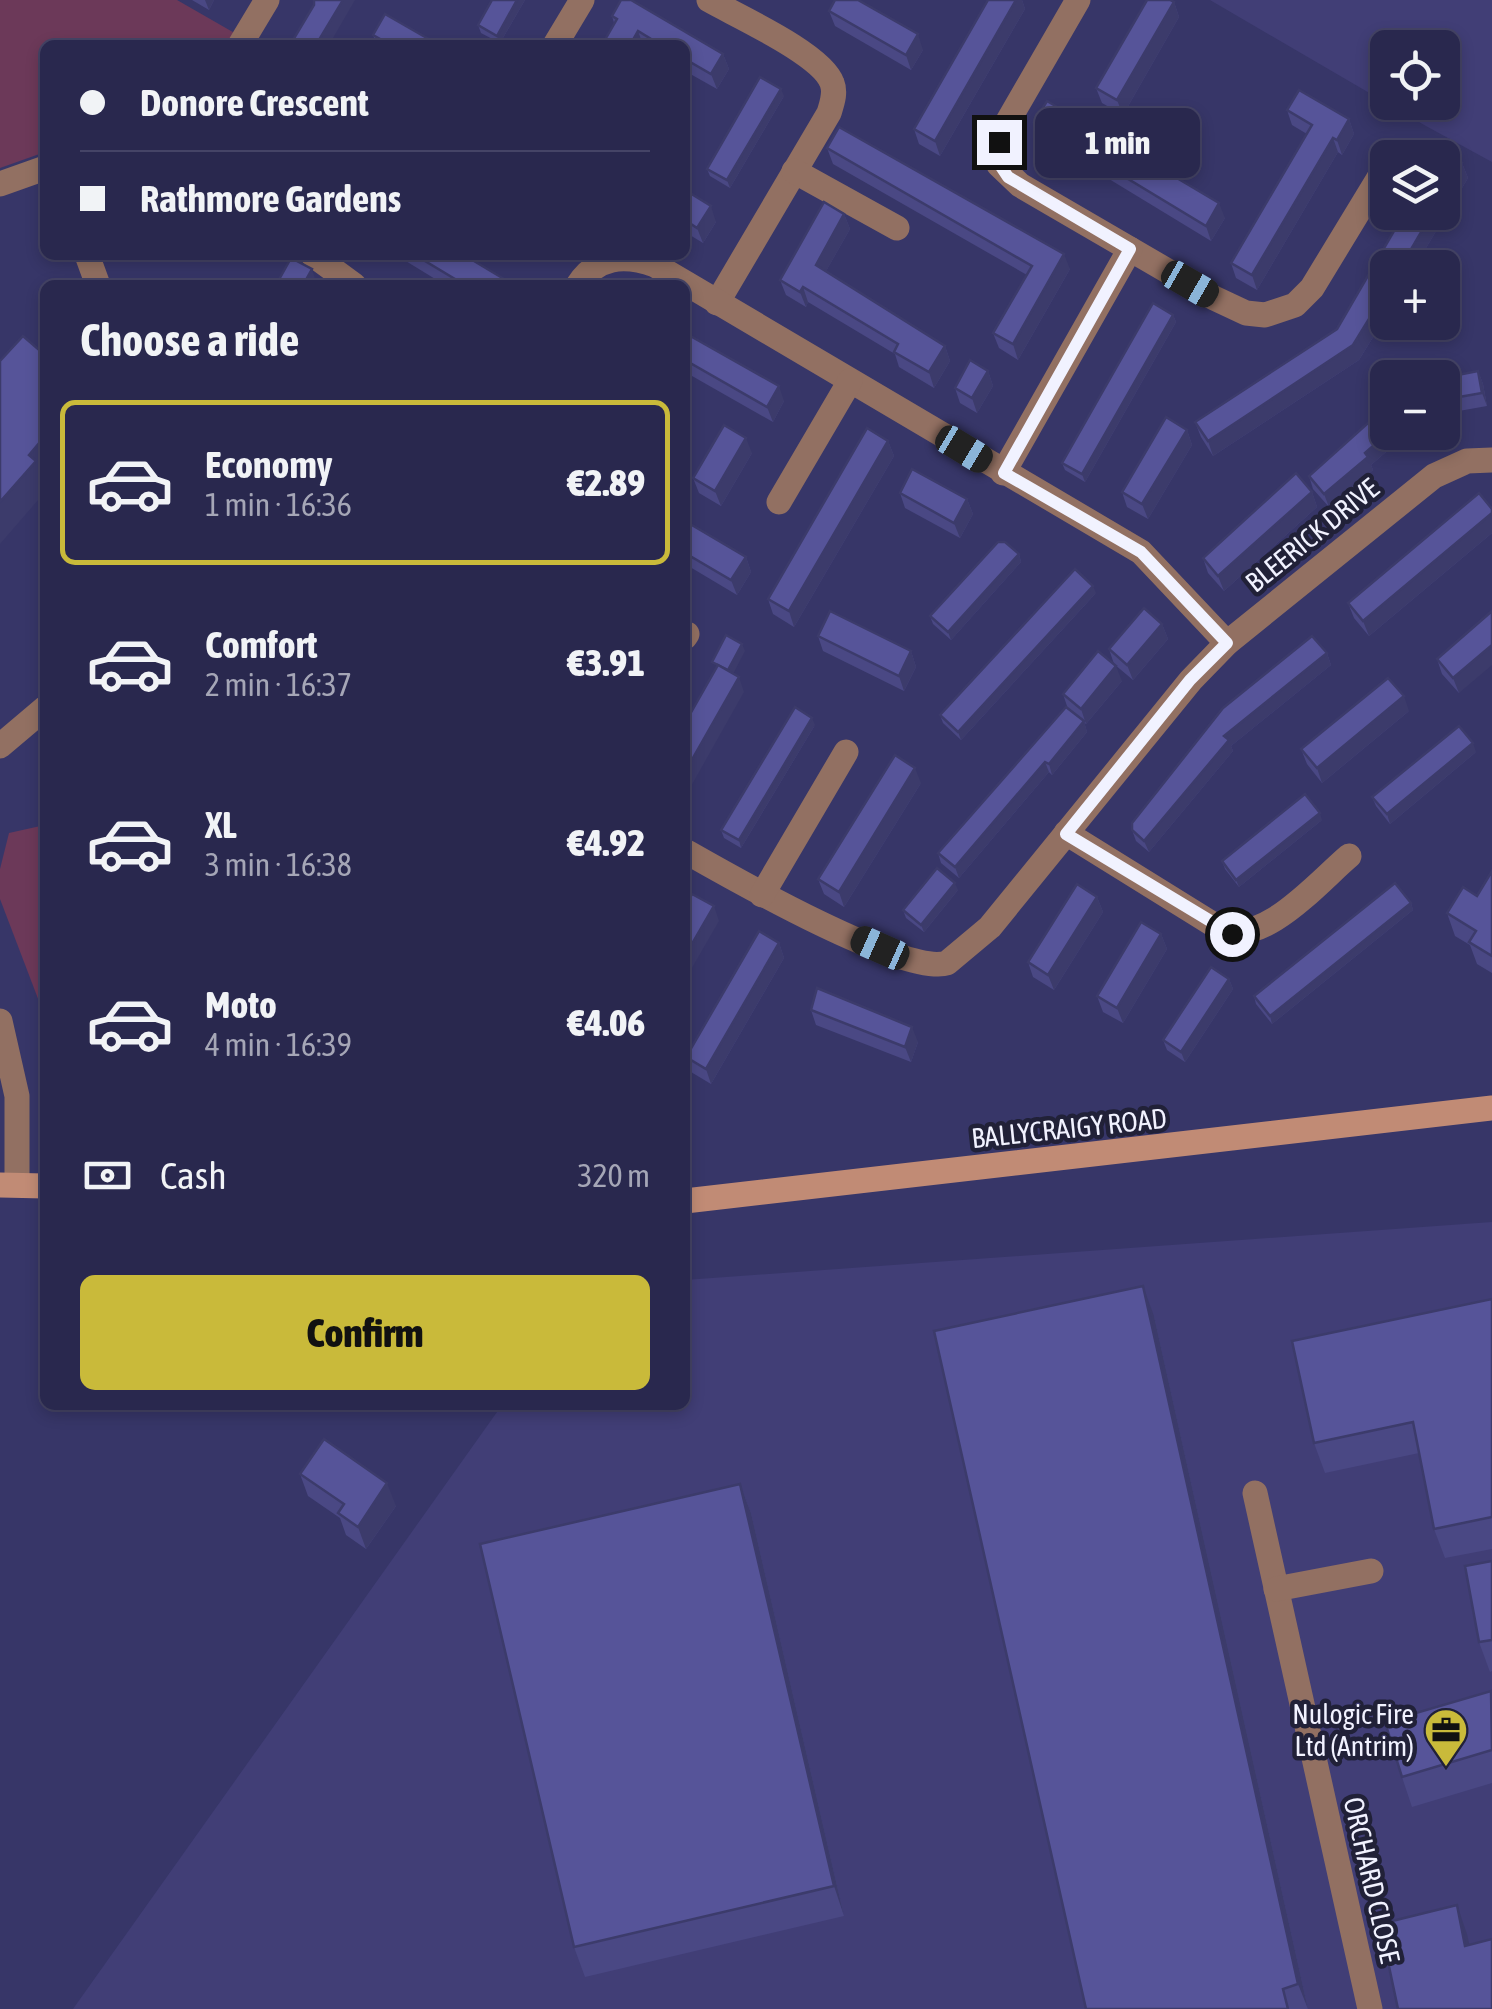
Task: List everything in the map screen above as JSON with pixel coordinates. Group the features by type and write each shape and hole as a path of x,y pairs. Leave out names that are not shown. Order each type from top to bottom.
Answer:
{"main road":[{"name":"BALLYCRAIGY ROAD","path":"690,1200 1459,1115 1492,1108"},
{"path":"1459,1115 1492,1132"},
{"path":"8,1184 40,1186"}],"street":[{"path":"243,40 267,0"},
{"path":"558,40 582,0"},
{"path":"709,0 741,8 814,61 832,82 829,113 717,303"},
{"path":"1078,0 1004,128 998,162 1008,177 1240,310 1260,316 1284,312 1300,301 1324,273 1370,193"},
{"path":"0,184 40,170"},
{"path":"794,171 896,228"},
{"path":"1004,473 1130,249"},
{"path":"320,260 347,280"},
{"path":"582,280 589,270 607,260"},
{"path":"640,260 679,280"},
{"path":"690,286 1141,552 1227,643"},
{"path":"779,502 850,381"},
{"name":"BLEERICK DRIVE","path":"762,895 915,963 938,966 978,940 1190,680 1227,643 1434,476 1466,461 1492,460"},
{"path":"0,746 40,712"},
{"path":"690,854 762,895 846,752"},
{"path":"1066,834 1219,928 1241,935 1263,928 1349,856"},
{"path":"0,1021 17,1096 8,1184"},
{"name":"ORCHARD CLOSE","path":"1255,1493 1370,2009"},
{"path":"1276,1589 1371,1572"}],"shaded area":[{"path":"0,0 177,0 238,35 234,40 40,40 40,154 0,168"},
{"path":"1210,0 1492,0 1492,162 1460,145 1460,140 1452,140 1416,120 1460,120 1460,30 1370,30 1370,93"},
{"path":"40,826 40,1004 0,899 0,869 9,833"},
{"path":"1492,1222 1492,2009 73,2009 498,1410 690,1410 690,1280"}],"building":[{"path":"314,0 343,0 319,40 293,40"},
{"path":"492,0 517,0 497,36 478,25"},
{"path":"621,0 631,0 723,54 711,74 690,62 690,40 653,40 638,31 633,40 605,40 617,19 612,16"},
{"path":"835,0 858,0 918,34 906,55 829,11"},
{"path":"988,0 1016,0 935,141 914,129"},
{"path":"1147,0 1174,2 1117,100 1096,88"},
{"path":"385,14 430,40 382,40 373,35"},
{"path":"760,77 781,89 727,180 707,169"},
{"path":"1299,90 1349,119 1337,140 1333,138 1252,275 1231,263 1312,125 1287,110"},
{"path":"1047,101 1219,203 1206,226 1034,122"},
{"path":"839,127 1064,254 1013,344 993,333 1032,266 827,148"},
{"path":"690,193 711,206 697,228 690,223"},
{"path":"824,202 844,214 816,265 945,346 929,372 894,352 898,344 803,287 800,292 780,280"},
{"path":"1395,230 1422,230 1411,250 1383,250"},
{"path":"290,260 312,269 306,280 279,280"},
{"path":"423,260 472,260 506,280 457,280"},
{"path":"1370,272 1370,317 1353,345 1208,441 1195,422 1337,329"},
{"path":"1153,303 1173,315 1082,474 1062,463"},
{"path":"23,336 40,351 40,442 29,455 36,461 0,502 0,361"},
{"path":"690,336 779,386 767,407 690,363"},
{"path":"970,360 988,371 972,398 955,388"},
{"path":"1478,371 1482,393 1460,397 1460,374"},
{"path":"1166,417 1187,430 1142,504 1122,492"},
{"path":"1370,421 1370,449 1365,453 1368,457 1324,494 1309,476"},
{"path":"724,425 746,438 715,491 693,478"},
{"path":"867,428 888,441 789,611 768,599"},
{"path":"912,469 967,499 954,523 900,493"},
{"path":"1296,473 1312,492 1218,576 1203,558"},
{"path":"1479,493 1492,513 1363,621 1348,603"},
{"path":"690,524 746,557 731,580 690,556"},
{"path":"998,542 1005,542 1019,554 948,632 930,616"},
{"path":"1075,569 1093,586 958,732 940,715"},
{"path":"1144,608 1162,624 1127,665 1109,649"},
{"path":"830,611 911,651 899,676 818,636"},
{"path":"1492,611 1492,645 1453,678 1437,659"},
{"path":"726,635 742,644 728,670 712,662"},
{"path":"1312,636 1327,653 1224,736 1229,740 1144,841 1132,830 1132,823 1223,708"},
{"path":"1098,651 1116,666 1081,709 1063,694"},
{"path":"718,665 739,677 690,763 690,714"},
{"path":"1388,678 1404,696 1317,768 1301,749"},
{"path":"795,707 812,718 739,840 721,830"},
{"path":"1066,707 1084,721 955,867 938,853"},
{"path":"1459,726 1473,743 1387,814 1372,797"},
{"path":"895,755 915,768 839,892 818,879"},
{"path":"1305,794 1320,813 1236,880 1222,861"},
{"path":"937,868 955,883 921,925 903,910"},
{"path":"1492,871 1492,956 1469,942 1476,931 1447,913 1463,887 1477,896"},
{"path":"1395,883 1411,903 1270,1016 1254,996"},
{"path":"1077,884 1097,897 1048,975 1028,962"},
{"path":"692,894 714,906 690,947"},
{"path":"1141,922 1161,934 1117,1008 1097,996"},
{"path":"759,931 779,943 706,1069 690,1059 690,1050"},
{"path":"1211,967 1229,979 1181,1052 1163,1040"},
{"path":"817,988 912,1027 905,1047 811,1010"},
{"path":"1143,1286 1298,1984 1283,1989 1288,2009 1086,2009 934,1331"},
{"path":"1492,1299 1492,1517 1434,1529 1413,1422 1314,1443 1292,1341"},
{"path":"324,1439 387,1483 358,1527 338,1513 344,1504 300,1474"},
{"path":"740,1484 834,1886 574,1947 480,1544"},
{"path":"1492,1561 1492,1640 1479,1642 1465,1566"},
{"path":"1491,1691 1492,1750 1402,1777 1385,1722"},
{"path":"1457,1905 1465,1946 1492,1939 1492,2009 1398,2009 1380,1924"}],"place":[{"name":"Nulogic Fire Ltd (Antrim)","path":"1446,1768"}],"route":[{"path":"999,142 998,162 1008,177 1130,249 1004,473 1141,552 1227,643 1190,680 1066,834 1232,934"}]}
